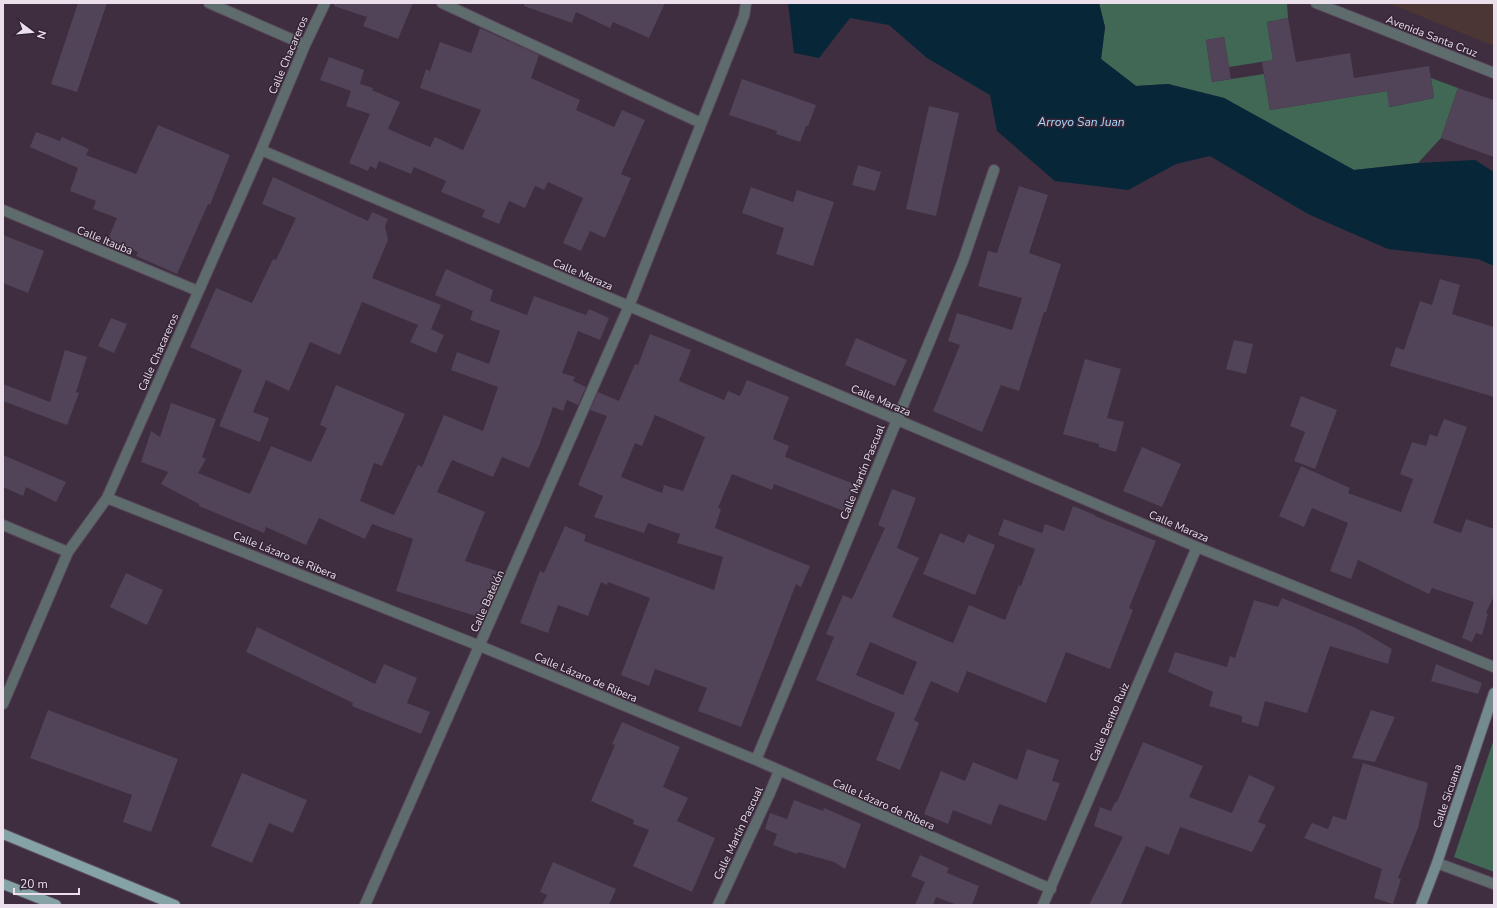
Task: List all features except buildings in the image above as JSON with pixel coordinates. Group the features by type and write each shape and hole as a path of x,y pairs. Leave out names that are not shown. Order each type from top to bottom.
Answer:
{"main road":[{"name":"Calle Sicuana","path":"1421,905 1437,863 1494,693"},
{"path":"3,834 175,905"},
{"path":"3,884 56,905"}],"street":[{"path":"209,3 304,46"},
{"name":"Calle Chacareros","path":"3,704 68,552 107,498 261,150 304,46 325,3"},
{"path":"442,3 701,123"},
{"name":"Calle Batelón","path":"365,905 629,306 744,16 746,3"},
{"name":"Avenida Santa Cruz","path":"1316,3 1494,73"},
{"name":"Calle Maraza","path":"261,150 1196,547 1494,667"},
{"name":"Calle Martín Pascual","path":"756,760 962,261 994,170"},
{"name":"Calle Itauba","path":"3,210 198,291"},
{"name":"Calle Lázaro de Ribera","path":"107,498 480,646 756,760 1051,890"},
{"path":"3,526 68,552"},
{"name":"Calle Benito Ruiz","path":"1043,905 1051,890 1196,547"},
{"name":"Calle Martín Pascual","path":"718,905 779,771"},
{"path":"1437,863 1494,884"}],"shaded area":[{"path":"1388,3 1494,3 1494,46"}],"green space":[{"path":"1099,3 1287,3 1288,18 1267,22 1273,60 1229,67 1224,37 1206,40 1212,82 1264,74 1270,110 1387,91 1390,107 1434,98 1431,78 1458,88 1441,138 1418,163 1354,170 1224,98 1168,84 1136,86 1101,59 1105,27"},
{"path":"1494,739 1494,872 1454,857"}],"water":[{"name":"Arroyo San Juan","path":"788,3 1099,3 1105,27 1101,59 1136,86 1168,84 1224,98 1354,170 1418,163 1475,160 1494,172 1494,266 1478,259 1388,249 1308,214 1210,156 1176,164 1128,190 1055,181 997,131 990,95 927,58 889,25 850,18 819,58 794,53"}]}
